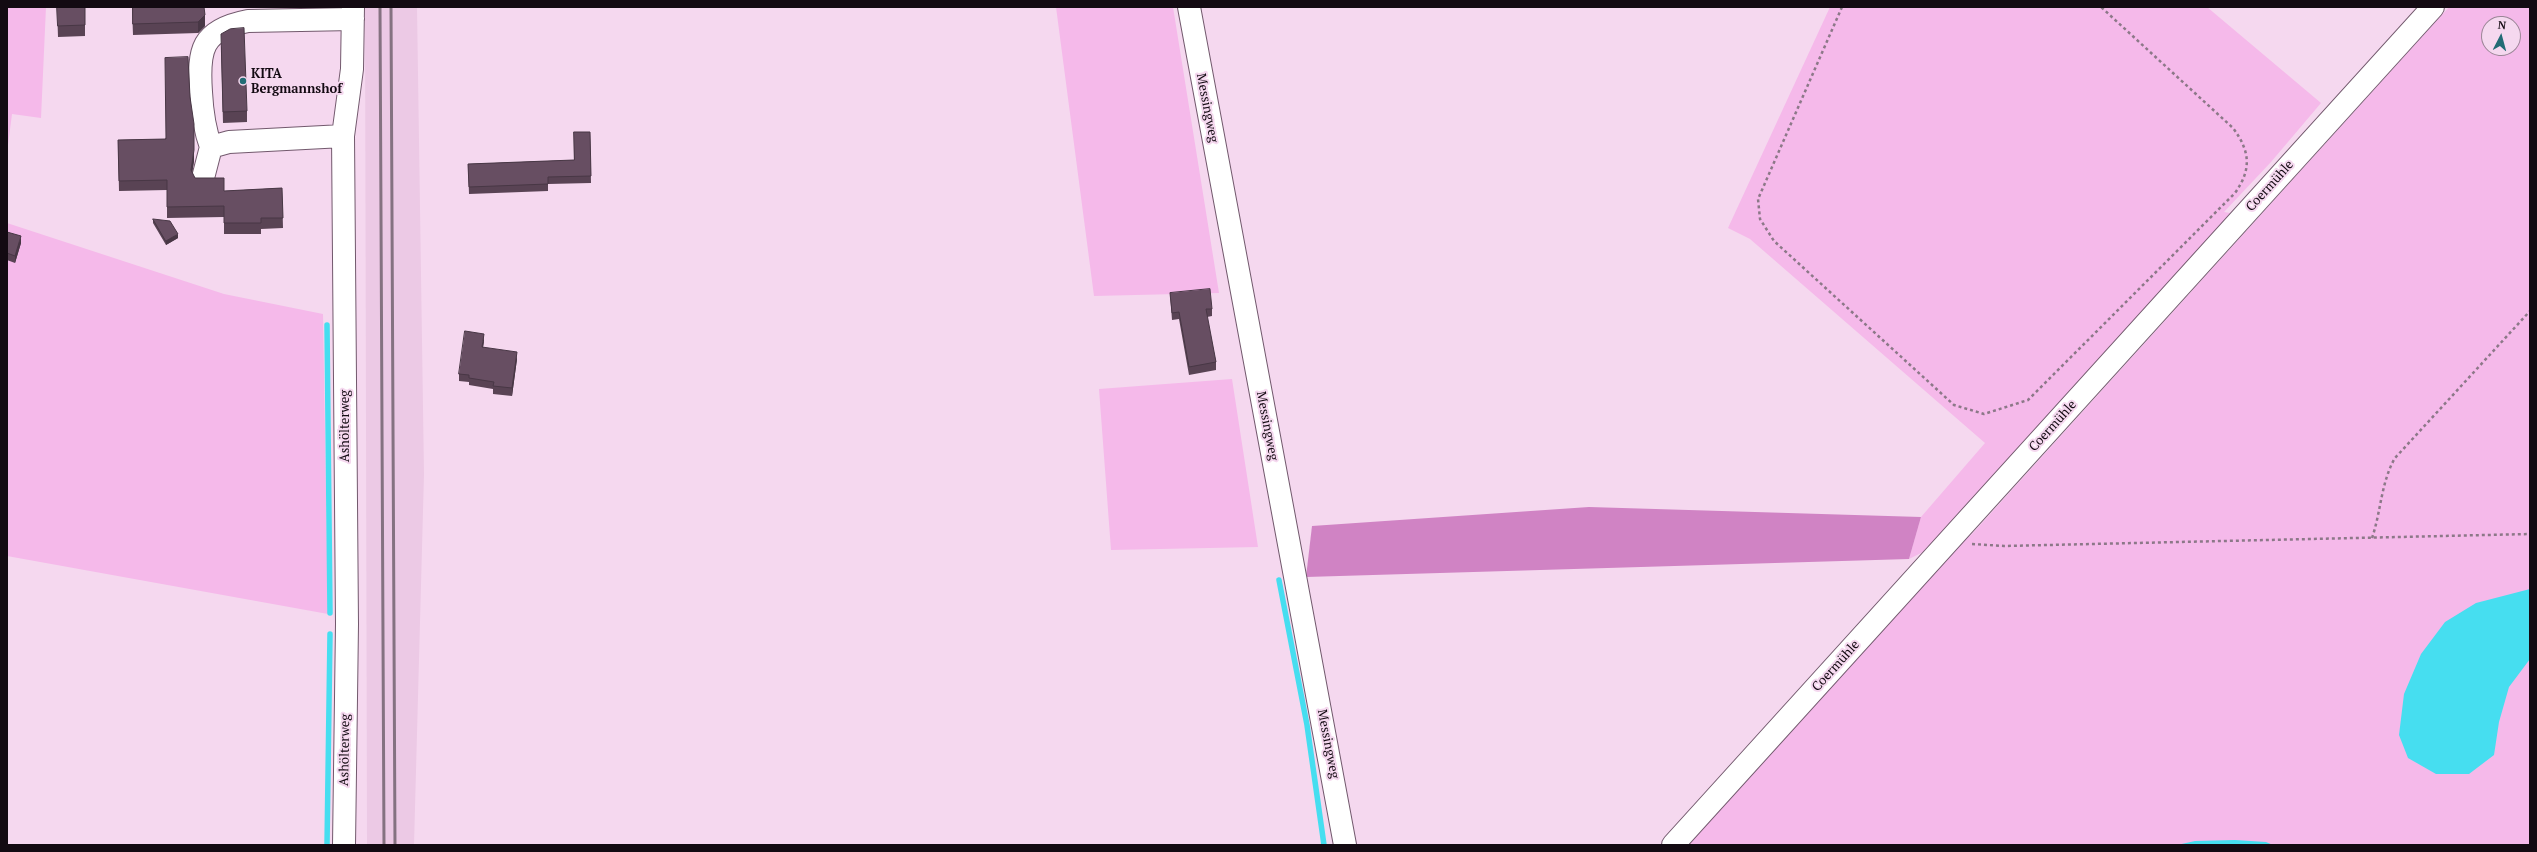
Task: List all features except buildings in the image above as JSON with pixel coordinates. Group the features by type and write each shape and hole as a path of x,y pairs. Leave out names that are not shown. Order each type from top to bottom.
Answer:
{"street":[{"name":"Messingweg","path":"1189,7 1345,845"},
{"name":"Coermühle","path":"1673,845 2433,7"},
{"name":"Ashölterweg","path":"344,845 346,616 342,136 352,69 353,13"},
{"path":"203,178 211,147 203,125 199,62 202,50 215,33 232,24 353,13"},
{"path":"211,147 229,142 342,136"}],"path":[{"path":"1842,7 1758,199 1760,219 1774,241 1954,406 1984,414 2028,400 2235,193 2245,179 2247,161 2244,142 2233,128 2101,7"},
{"path":"2372,538 2380,515 2387,472 2395,458 2530,312"},
{"path":"1953,537 1978,546 2004,546 2530,534"}],"shaded area":[{"path":"7,7 46,7 41,118 12,114 8,145"},
{"path":"365,7 417,7 424,474 414,845 367,845"},
{"path":"1056,7 1173,7 1219,293 1094,296"},
{"path":"1830,7 2207,7 2321,103 2271,162 2224,212 2243,215 1953,537 1909,559 1921,517 1985,443 1750,239 1728,228"},
{"path":"2449,7 2530,7 2530,845 1682,845 1941,561 1972,534"},
{"path":"7,223 224,294 323,314 328,614 7,556"},
{"path":"1232,379 1258,547 1111,550 1099,389"},
{"path":"1589,507 1921,517 1909,559 1306,577 1312,526"}],"water":[{"path":"2530,589 2530,659 2509,687 2499,722 2494,755 2469,774 2436,774 2408,758 2399,735 2404,694 2421,654 2445,622 2476,603"},
{"path":"2235,840 2266,842 2273,845 2177,845 2195,841"}],"waterway":[{"path":"327,325 330,613"},
{"path":"1279,580 1307,725 1324,845"},
{"path":"327,845 330,634"}],"railway":[{"path":"380,7 384,845"},
{"path":"391,7 395,845"}],"place":[{"name":"KITA Bergmannshof","path":"243,81"}]}
